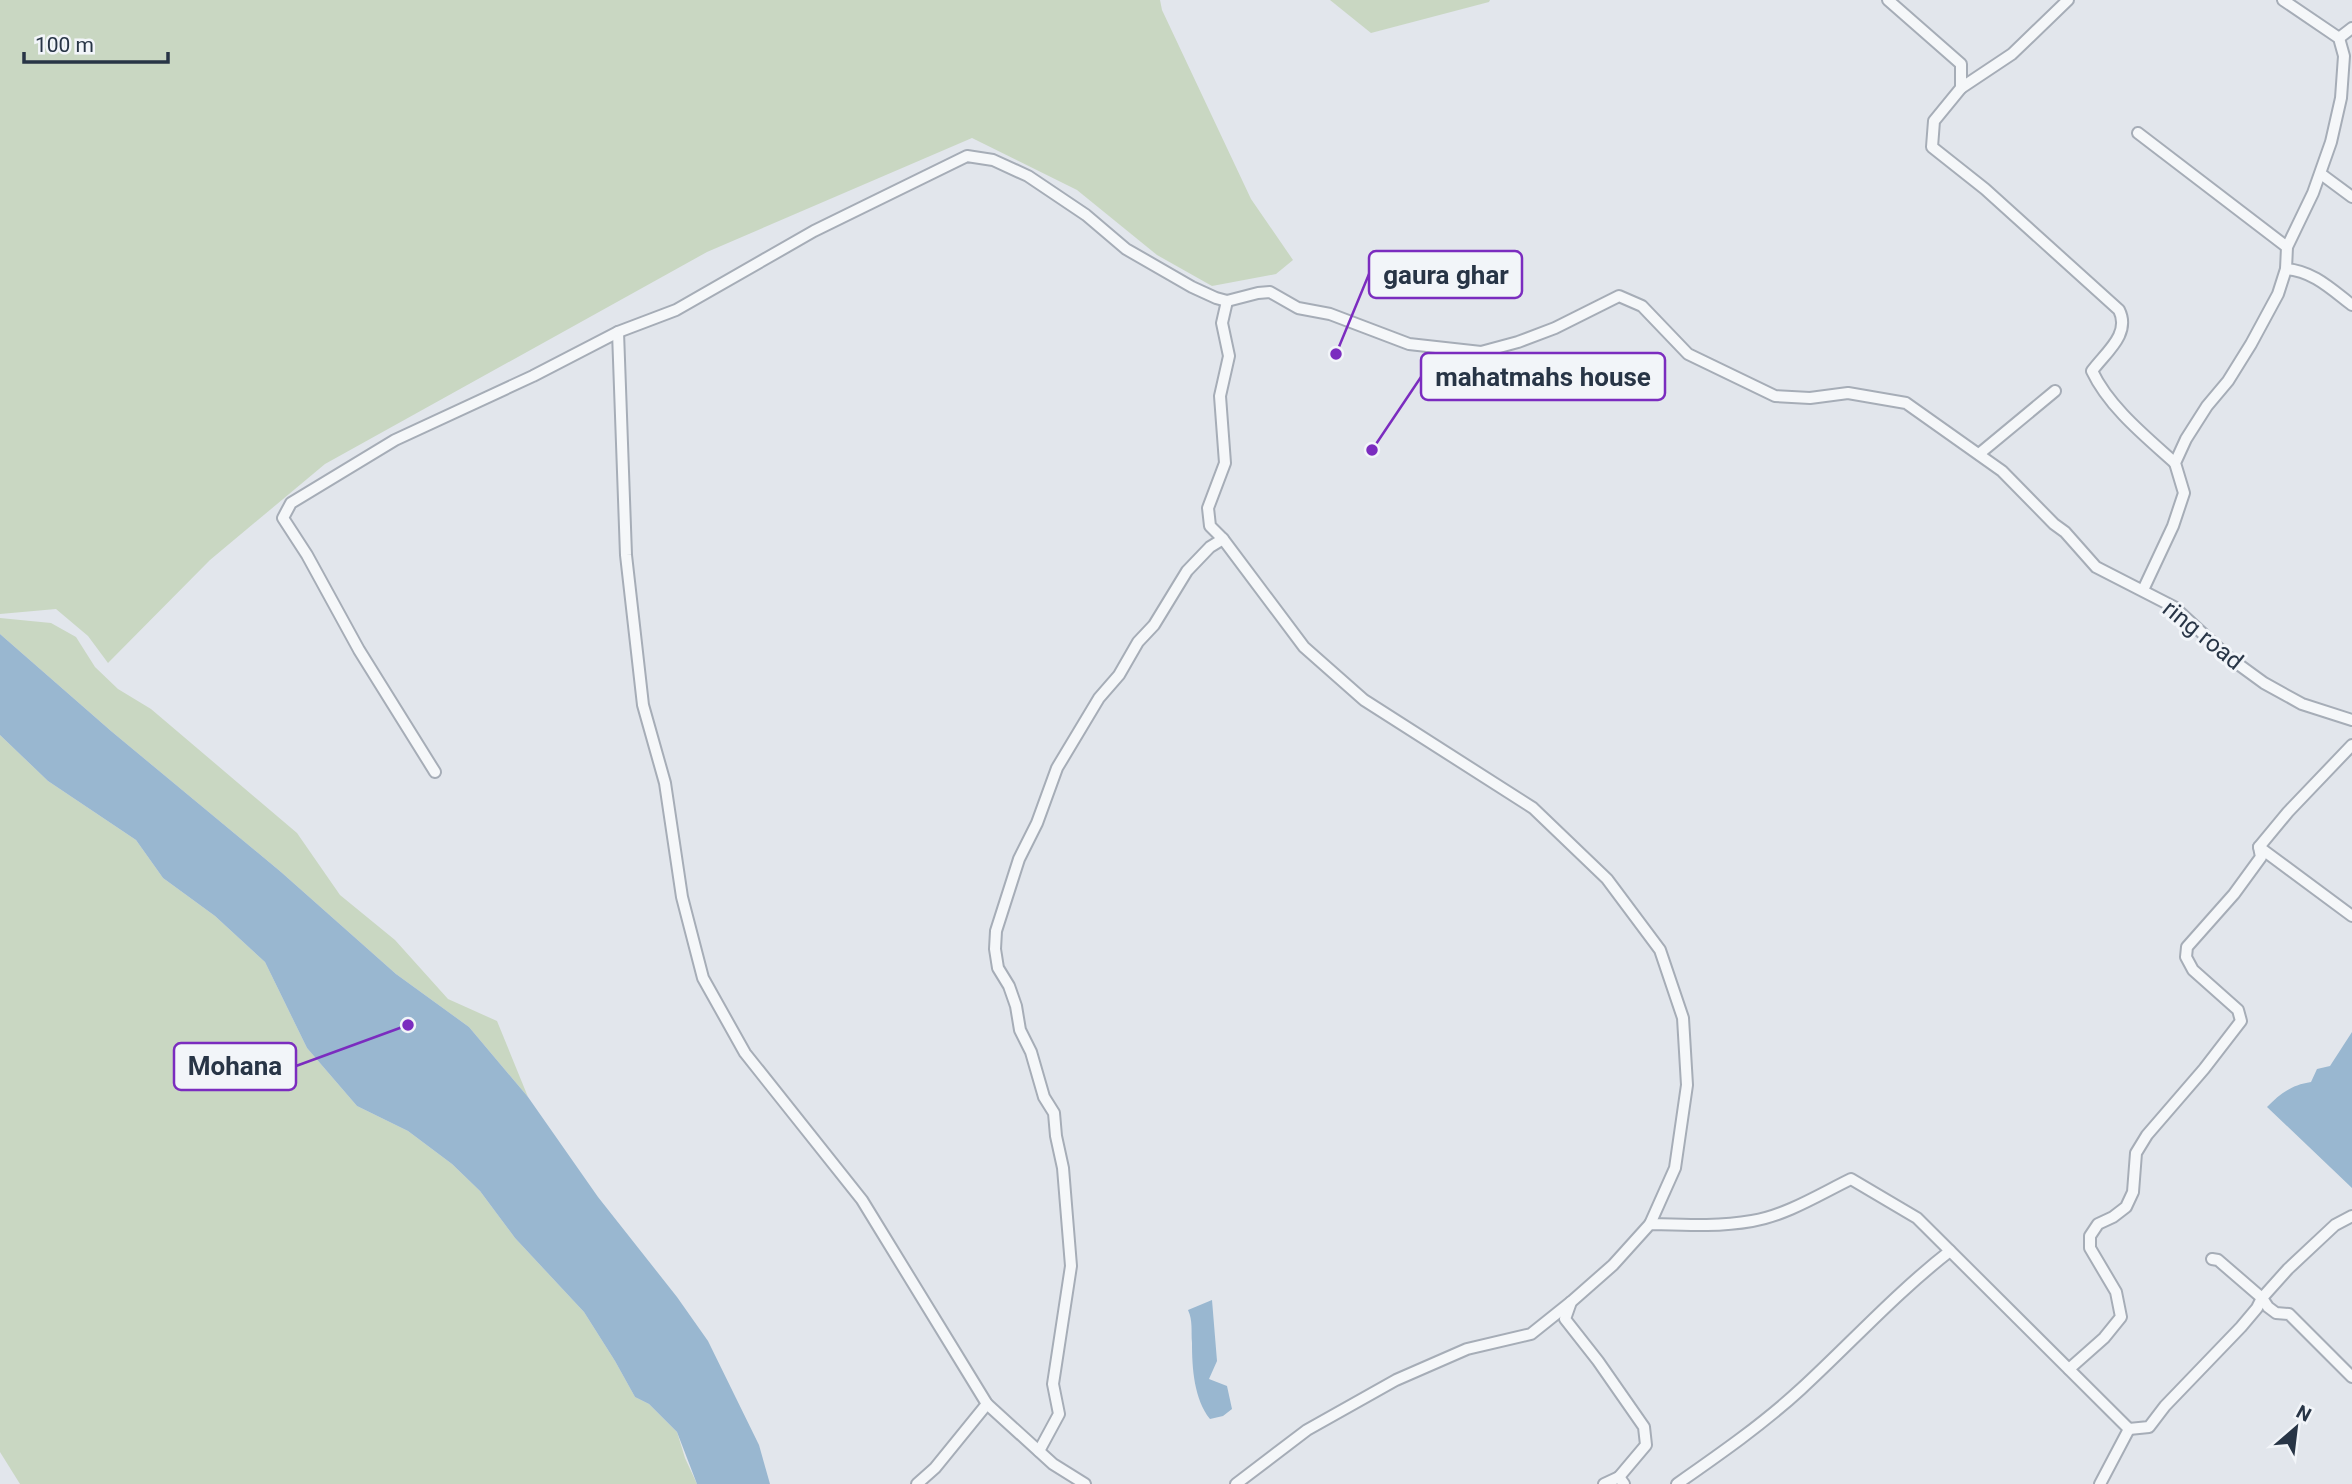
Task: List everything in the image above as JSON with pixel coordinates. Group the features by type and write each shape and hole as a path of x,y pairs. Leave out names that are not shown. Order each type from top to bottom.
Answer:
{"street":[{"path":"1888,0 1961,64 1961,88"},
{"path":"2068,0 2012,54 1961,88 1934,121 1932,147 1985,189 2119,310 2123,319 2123,332 2092,371 2100,387 2146,437 2175,463 2184,493 2173,526 2143,590"},
{"path":"2175,463 2186,439 2207,406 2228,381 2278,294 2286,269 2287,247 2320,174 2331,142 2341,98 2344,56 2339,38 2283,0"},
{"path":"2339,38 2352,28"},
{"path":"2138,133 2287,247"},
{"path":"435,772 359,650 307,555 283,518 291,503 395,440 533,376 618,332 676,310 814,231 967,156 993,160 1028,176 1086,215 1126,249 1192,287 1227,301 1222,323 1228,356 1220,396 1225,463 1208,508 1210,526 1223,539 1304,647 1364,700 1534,808 1607,879 1660,950 1683,1017 1687,1086 1675,1168 1650,1224 1613,1265 1531,1334 1467,1349 1396,1380 1307,1430 1236,1484"},
{"path":"2320,174 2352,197"},
{"path":"2286,269 2301,270 2315,276 2352,306"},
{"name":"ring road","path":"1227,301 1270,292 1298,308 1330,314 1409,344 1481,352 1555,328 1619,296 1642,306 1688,354 1775,396 1810,398 1848,393 1906,403 2002,471 2065,532 2096,567 2174,607 2227,656 2264,683 2302,704 2352,720"},
{"path":"618,332 626,555 643,705 665,783 682,897 703,978 745,1053 862,1200 987,1404 1053,1464 1085,1484"},
{"path":"1979,454 2055,391"},
{"path":"1039,1451 1059,1414 1053,1384 1071,1266 1063,1168 1054,1113 1044,1097 1031,1052 1020,1030 1009,986 998,968 996,931 1019,859 1037,823 1057,768 1099,698 1119,675 1138,642 1154,625 1187,571 1210,547 1223,539"},
{"path":"2259,847 2288,812 2352,745"},
{"path":"2259,847 2352,916"},
{"path":"2069,1369 2104,1338 2122,1317 2116,1292 2090,1248 2090,1236 2098,1224 2113,1217 2126,1206 2133,1192 2136,1153 2147,1135 2241,1021 2238,1010 2193,970 2186,957 2187,947 2234,894 2261,857 2259,847"},
{"path":"1650,1224 1701,1226 1754,1221 1798,1205 1851,1179 1917,1218 2129,1429"},
{"path":"2129,1429 2149,1427 2165,1406 2257,1308 2262,1298 2288,1269 2335,1225 2352,1216"},
{"path":"1677,1484 1729,1448 1800,1391 1914,1280 1950,1251"},
{"path":"2212,1259 2218,1260 2276,1313 2288,1314 2352,1377"},
{"path":"1571,1302 1565,1319 1644,1427 1646,1445 1621,1480 1604,1484"},
{"path":"917,1484 934,1468 987,1404"},
{"path":"2100,1484 2129,1429"}],"green space":[{"path":"0,0 1160,0 1162,10 1251,199 1293,260 1276,274 1212,286 1157,255 1077,190 972,138 707,252 325,464 210,560 108,663 88,636 56,609 0,614"},
{"path":"1330,0 1490,0 1371,33"},
{"path":"0,618 51,623 76,637 95,667 118,689 151,709 297,833 340,895 395,940 448,999 497,1021 528,1097 469,1027 396,974 281,872 111,731 0,634"},
{"path":"0,735 48,781 136,840 163,878 215,916 265,962 307,1048 357,1106 408,1131 452,1164 480,1191 515,1238 584,1312 635,1397 649,1404 677,1432 697,1484 20,1484 0,1452"}],"water":[{"path":"0,634 111,731 281,872 396,974 469,1027 528,1097 598,1197 708,1341 759,1445 770,1484 697,1484 677,1432 649,1404 635,1397 584,1312 515,1238 480,1191 452,1164 408,1131 357,1106 307,1048 265,962 215,916 163,878 136,840 48,781 0,735"},
{"path":"2352,1032 2352,1188 2267,1107 2286,1091 2311,1082 2317,1069 2330,1066"},
{"path":"1212,1300 1217,1361 1209,1379 1227,1386 1232,1409 1223,1416 1210,1419 1200,1402 1195,1383 1188,1310"}],"place":[{"name":"gaura ghar","path":"1336,354"},
{"name":"mahatmahs house","path":"1372,450"},
{"name":"Mohana","path":"408,1025"}]}
